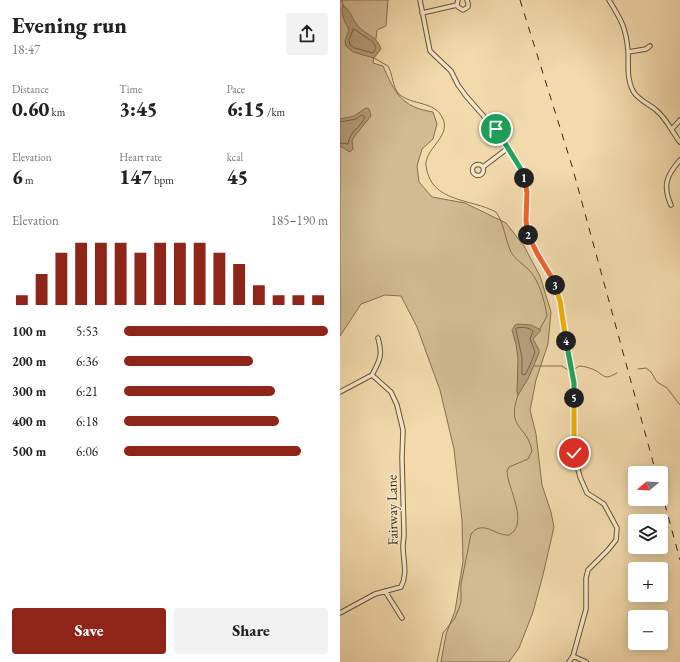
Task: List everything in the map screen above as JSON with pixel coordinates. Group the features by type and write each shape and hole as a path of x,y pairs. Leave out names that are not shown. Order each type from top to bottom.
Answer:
{"street":[{"path":"420,0 430,51 451,71 458,85 466,96 496,129 524,174 527,192 526,221 528,234 538,255 552,278 560,301 574,383 574,453 580,477 587,493 604,504 617,528 616,540 588,570 586,578 586,609 570,662"},
{"path":"458,0 457,5 461,10 465,9 468,5 466,0"},
{"path":"609,0 622,20 625,30 628,52 628,78 633,91 640,99 657,111 672,129 680,142"},
{"path":"422,13 457,5"},
{"path":"628,52 646,49 650,46"},
{"path":"672,129 680,120"},
{"path":"483,167 508,148"},
{"path":"672,205 667,197 666,182 671,170 680,160"},
{"path":"340,392 372,375 380,359 381,348 378,338"},
{"name":"Fairway Lane","path":"340,612 375,594 401,586 406,571 403,546 403,430 397,405 391,392 372,375"},
{"path":"385,591 402,618"},
{"path":"573,656 586,662"}],"shaded area":[{"path":"340,0 388,0 386,26 377,30 373,63 383,66 391,84 400,97 413,106 422,110 433,112 437,124 433,139 422,149 417,166 419,182 432,197 465,203 506,223 524,246 540,276 551,312 548,344 536,380 530,410 536,434 542,485 551,512 554,527 533,612 519,648 509,662 441,662 446,634 455,611 463,561 462,520 454,449 440,390 417,327 401,296 385,295 361,304 340,336"}],"water":[{"path":"343,5 358,26 375,39 379,45 381,49 374,58 353,52 346,46 345,41 349,30 343,15"},
{"path":"366,108 369,109 371,116 354,137 352,141 353,149 350,152 340,146 340,119 354,116"},
{"path":"515,325 531,325 541,330 533,339 539,353 528,379 518,395 518,359 512,330"}],"waterway":[{"path":"342,0 343,5"},
{"path":"374,58 388,66 395,88 399,94 404,98 435,109 443,119 444,125 441,137 426,160 429,178 435,187 443,193 453,198 496,212 499,216 511,252 533,274 541,292 547,316 540,329"},
{"path":"534,366 562,366 568,370"},
{"path":"575,369 579,366 586,367 607,377 617,373"},
{"path":"638,369 646,368 651,372 657,382 667,388 680,405"},
{"path":"437,662 443,633 455,618 461,603 461,584 471,534 480,528 485,528 504,535 509,535 515,530 518,523 518,514 507,471 509,467 528,459 532,451 529,442 514,415 518,395"}],"railway":[{"path":"520,0 572,166 654,466"},
{"path":"665,506 680,560"}],"route":[{"path":"496,129 524,174 527,192 526,221 528,234 538,255 552,278 560,301 574,383 574,453"}]}
